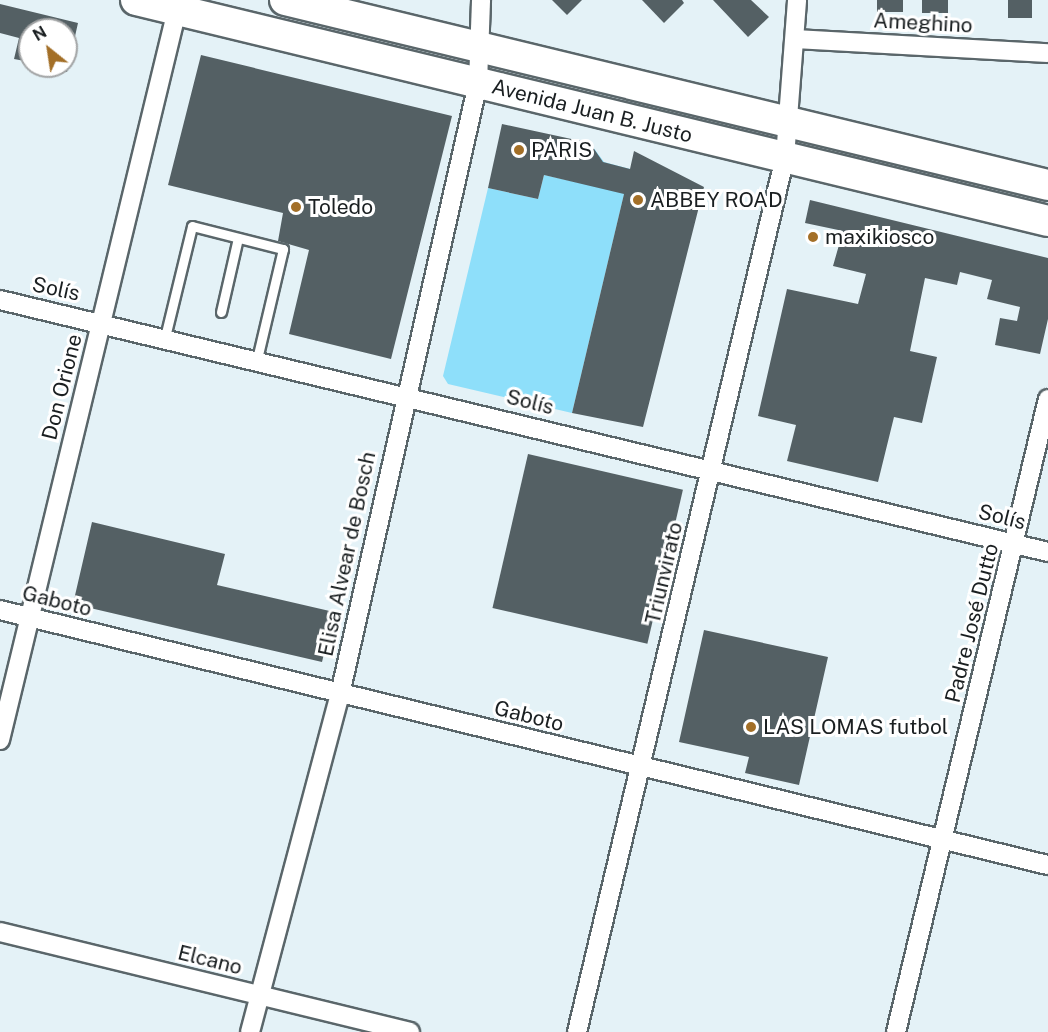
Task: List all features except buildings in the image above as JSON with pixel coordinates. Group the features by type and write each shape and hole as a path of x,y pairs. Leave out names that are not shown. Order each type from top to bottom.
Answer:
{"main road":[{"name":"Avenida Juan B. Justo","path":"136,0 175,5 478,83 1048,221"},
{"name":"Avenida Juan B. Justo","path":"285,0 1048,184"}],"street":[{"name":"Elisa Alvear de Bosch","path":"250,1032 340,694 405,395 478,83 481,0"},
{"name":"Triunvirato","path":"577,1032 644,767 710,469 785,157 791,123 796,0"},
{"name":"Don Orione","path":"0,740 175,5"},
{"name":"Ameghino","path":"795,39 1048,53"},
{"name":"Solís","path":"0,300 257,359 1048,552"},
{"name":"Padre José Dutto","path":"896,1032 1048,399"},
{"name":"Gaboto","path":"0,610 1048,865"},
{"name":"Elcano","path":"0,932 410,1032"}],"lane":[{"path":"165,337 192,226 283,249 257,359"},
{"path":"221,312 238,238"}],"shaded area":[{"path":"590,143 604,162 630,169 572,413 448,384 443,376 488,188 538,199 544,175 580,183"}],"place":[{"name":"PARIS","path":"519,150"},
{"name":"ABBEY ROAD","path":"638,200"},
{"name":"Toledo","path":"296,207"},
{"name":"maxikiosco","path":"813,237"},
{"name":"LAS LOMAS futbol","path":"751,727"}]}
